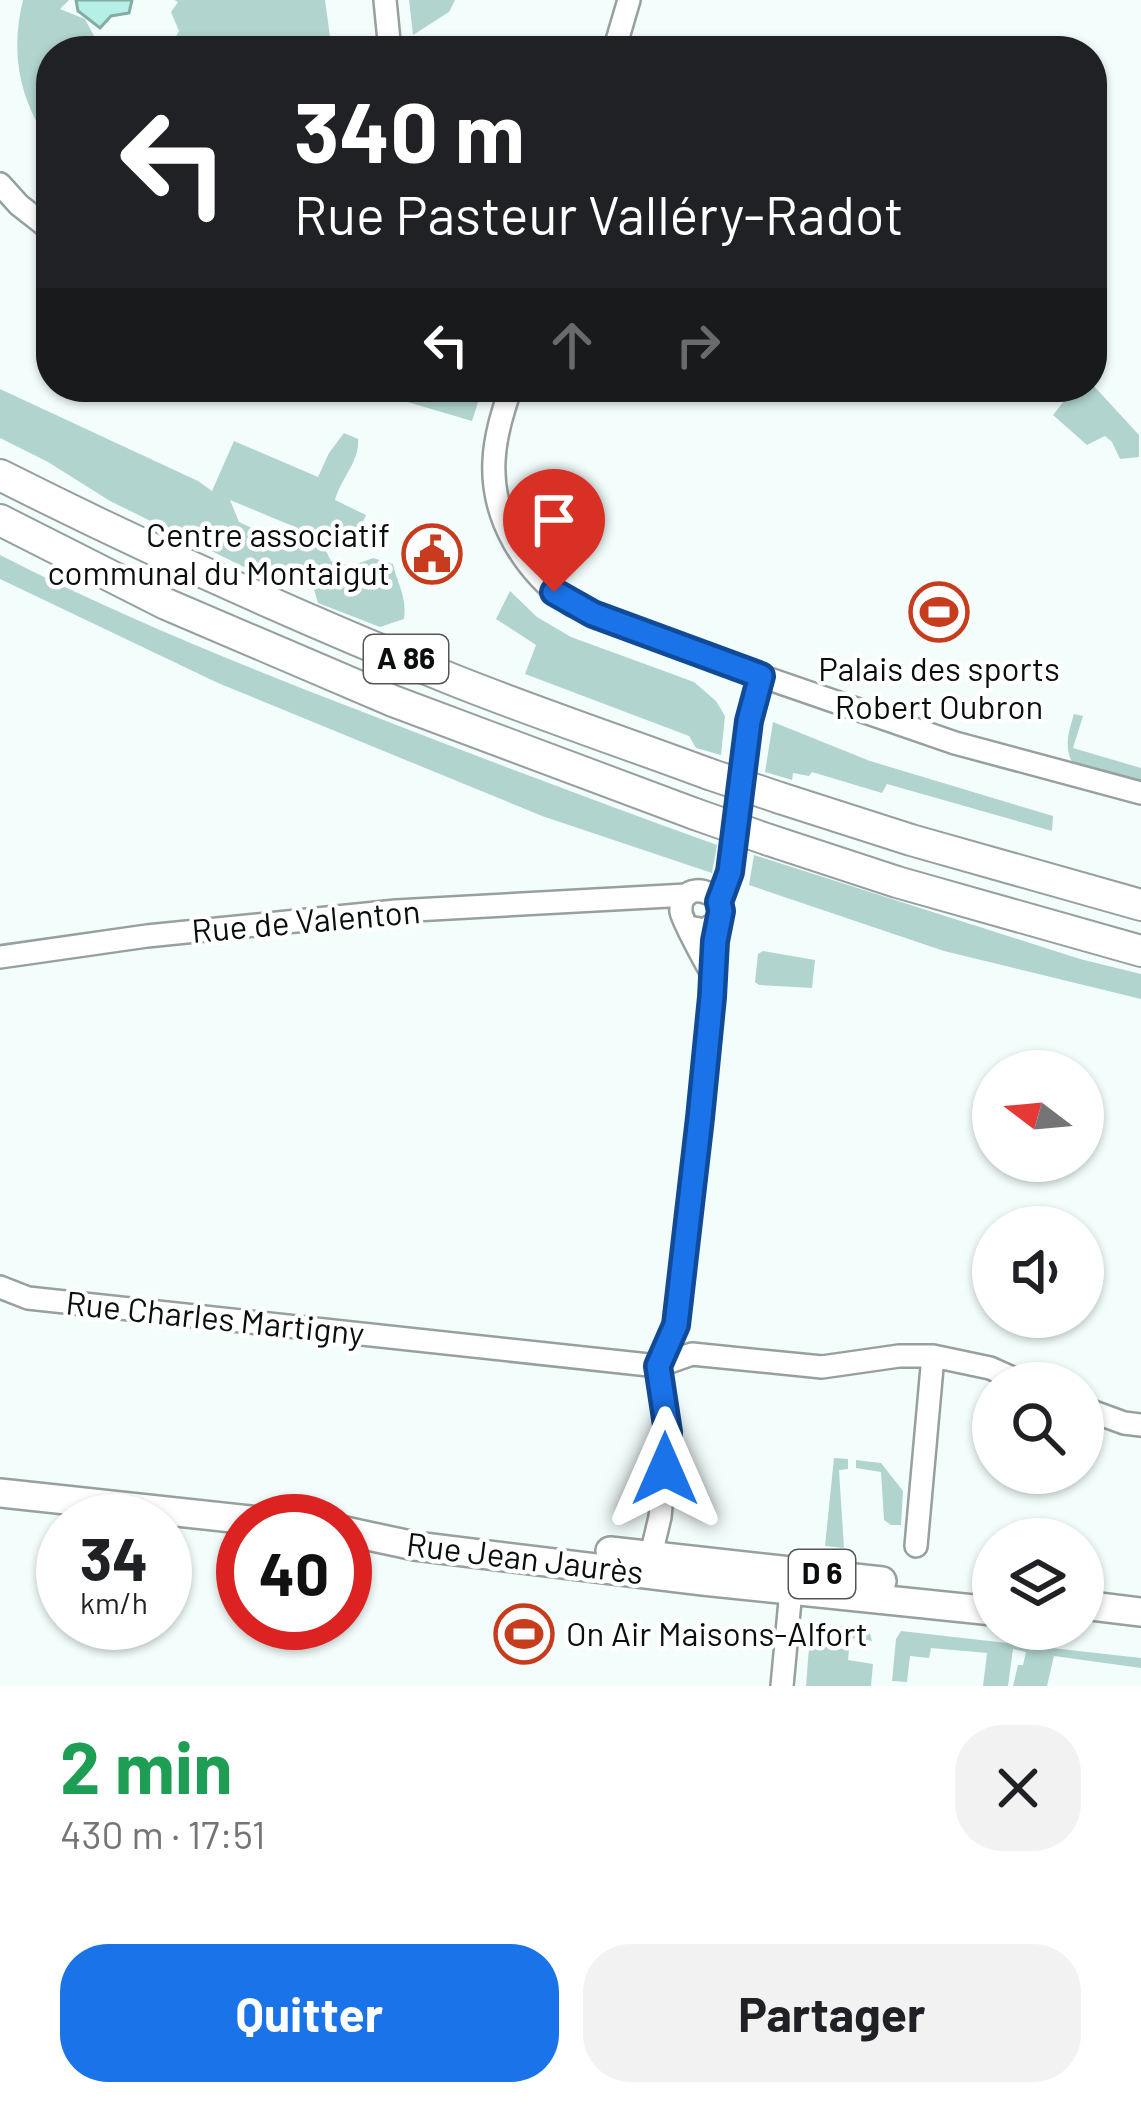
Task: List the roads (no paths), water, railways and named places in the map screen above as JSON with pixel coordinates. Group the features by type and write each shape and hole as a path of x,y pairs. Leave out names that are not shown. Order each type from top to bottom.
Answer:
{"highway":[{"name":"A 86","path":"0,475 167,556 434,672 780,798 1141,904"},
{"name":"A 86","path":"0,520 166,604 352,683 695,814 897,882 1141,951"}],"main road":[{"path":"0,1492 216,1516"},
{"name":"Rue Jean Jaurès","path":"372,1531 413,1530 650,1565 703,1581 791,1590"},
{"name":"D 6","path":"650,1565 972,1592"},
{"name":"D 6","path":"791,1590 972,1609"},
{"path":"1104,1608 1141,1612"},
{"path":"1104,1623 1141,1627"}],"street":[{"path":"385,0 389,36"},
{"path":"618,36 629,0"},
{"path":"0,184 36,218"},
{"path":"507,402 494,464 504,524 525,561 572,604 676,646 955,743 1141,793"},
{"path":"650,1565 668,1432 658,1366 676,1325 712,997 699,908 730,872 749,721 761,676"},
{"name":"Rue de Valenton","path":"0,956 147,935 396,911 619,898 699,908"},
{"name":"Rue Charles Martigny","path":"0,1287 28,1298 658,1366 692,1354 822,1367 899,1356 933,1356 972,1364"},
{"path":"916,1546 933,1356"},
{"path":"1104,1416 1141,1425"},
{"path":"782,1686 791,1590"}],"place":[{"name":"Centre associatif communal du Montaigut","path":"432,554"},
{"name":"Palais des sports Robert Oubron","path":"939,612"},
{"name":"On Air Maisons-Alfort","path":"524,1634"}]}
